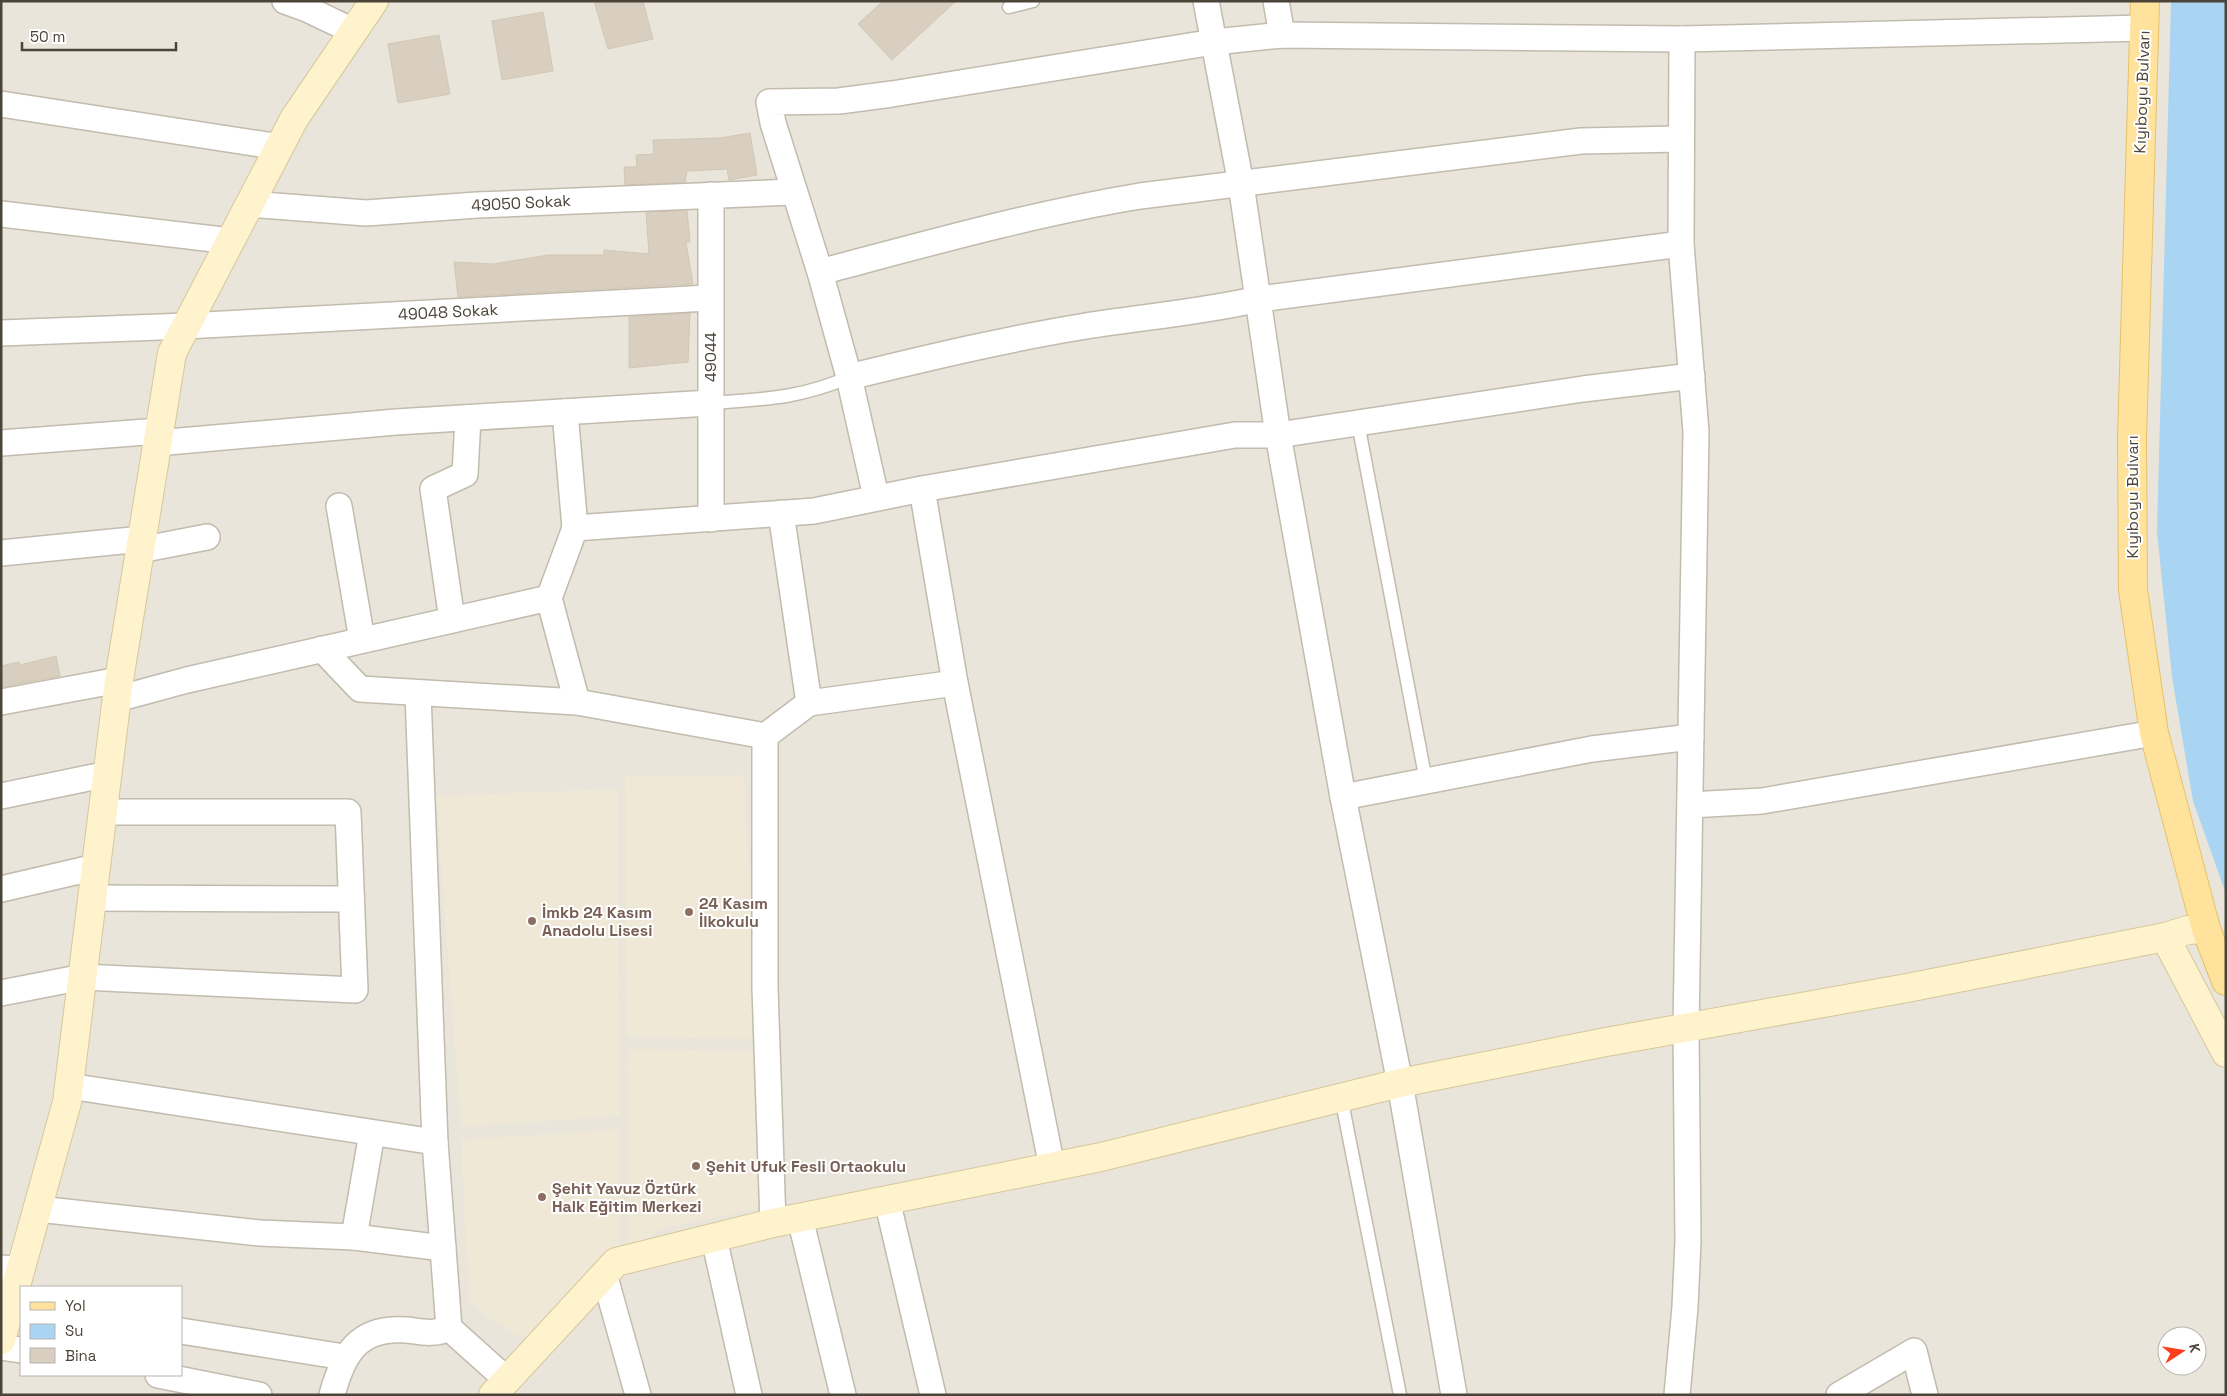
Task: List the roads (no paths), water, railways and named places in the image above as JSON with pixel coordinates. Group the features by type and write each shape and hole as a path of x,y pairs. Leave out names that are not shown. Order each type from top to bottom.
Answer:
{"main road":[{"path":"1,1340 16,1306 11,1269 38,1209 67,1102 118,689 172,353 294,119 374,1"},
{"name":"Kıyıboyu Bulvarı","path":"2145,1 2132,438 2133,590 2154,732 2206,929 2226,980"},
{"path":"500,1387 616,1262 773,1223 1101,1157 1400,1083 1606,1042 1686,1029 2165,937 2188,930 2206,929"},
{"path":"2165,937 2226,1053"}],"street":[{"path":"285,1 354,31"},
{"path":"1206,1 1241,184 1278,435 1343,797 1400,1083 1454,1395"},
{"path":"1276,1 1282,34"},
{"path":"876,497 849,377 769,102 839,100 892,94 1214,42 1282,34 1682,39 2144,28"},
{"path":"1677,1395 1685,1307 1688,1241 1686,1029 1696,432 1681,244 1680,139 1682,39"},
{"path":"1,104 280,147"},
{"path":"820,272 1071,208 1140,196 1581,140 1680,139"},
{"name":"49050 Sokak","path":"250,204 366,213 477,204 794,192"},
{"name":"49044","path":"711,195 709,298 711,519"},
{"path":"1,214 231,241"},
{"path":"849,377 998,342 1087,326 1259,300 1681,244"},
{"name":"49048 Sokak","path":"1,333 186,326 709,298"},
{"path":"575,528 814,511 876,497 1235,435 1278,435 1582,389 1692,376"},
{"path":"1,443 158,437 710,403"},
{"path":"565,412 575,528 548,598 577,702"},
{"path":"452,620 433,489 465,474 468,418"},
{"path":"922,489 955,683 1052,1167"},
{"path":"339,506 362,640"},
{"path":"781,513 808,703"},
{"path":"1,553 141,544 207,537"},
{"path":"1,702 187,680 548,598"},
{"path":"322,649 360,689 418,694 577,702 764,736 808,703 955,683"},
{"path":"418,694 435,1142 449,1328 500,1387"},
{"path":"1690,805 1762,801 2154,732"},
{"path":"764,736 765,988 773,1223"},
{"path":"1343,797 1592,749 1691,737"},
{"path":"1,796 108,774"},
{"path":"1,993 83,977 355,990 348,812 103,812"},
{"path":"1,889 96,867"},
{"path":"92,898 351,900"},
{"path":"69,1086 435,1142"},
{"path":"354,1237 372,1133"},
{"path":"887,1200 933,1395"},
{"path":"38,1209 260,1233 354,1237 443,1248"},
{"path":"800,1218 843,1395"},
{"path":"714,1238 749,1395"},
{"path":"604,1274 638,1395"},
{"path":"332,1395 344,1357 358,1343 376,1333 397,1329 434,1333 449,1328"},
{"path":"182,1331 344,1357"},
{"path":"1,1347 20,1350"},
{"path":"1839,1395 1914,1351 1925,1395"},
{"path":"163,1376 259,1395"}],"lane":[{"path":"1009,7 1033,1"},
{"path":"710,403 790,397 811,392 849,377"},
{"path":"1358,423 1426,781"},
{"path":"1341,1098 1400,1395"}],"water":[{"path":"2171,1 2226,1 2226,894 2193,801 2172,677 2157,532"}],"place":[{"name":"24 Kasım İlkokulu","path":"689,912"},
{"name":"İmkb 24 Kasım Anadolu Lisesi","path":"532,921"},
{"name":"Şehit Ufuk Fesli Ortaokulu","path":"696,1166"},
{"name":"Şehit Yavuz Öztürk Halk Eğitim Merkezi","path":"542,1197"}]}
